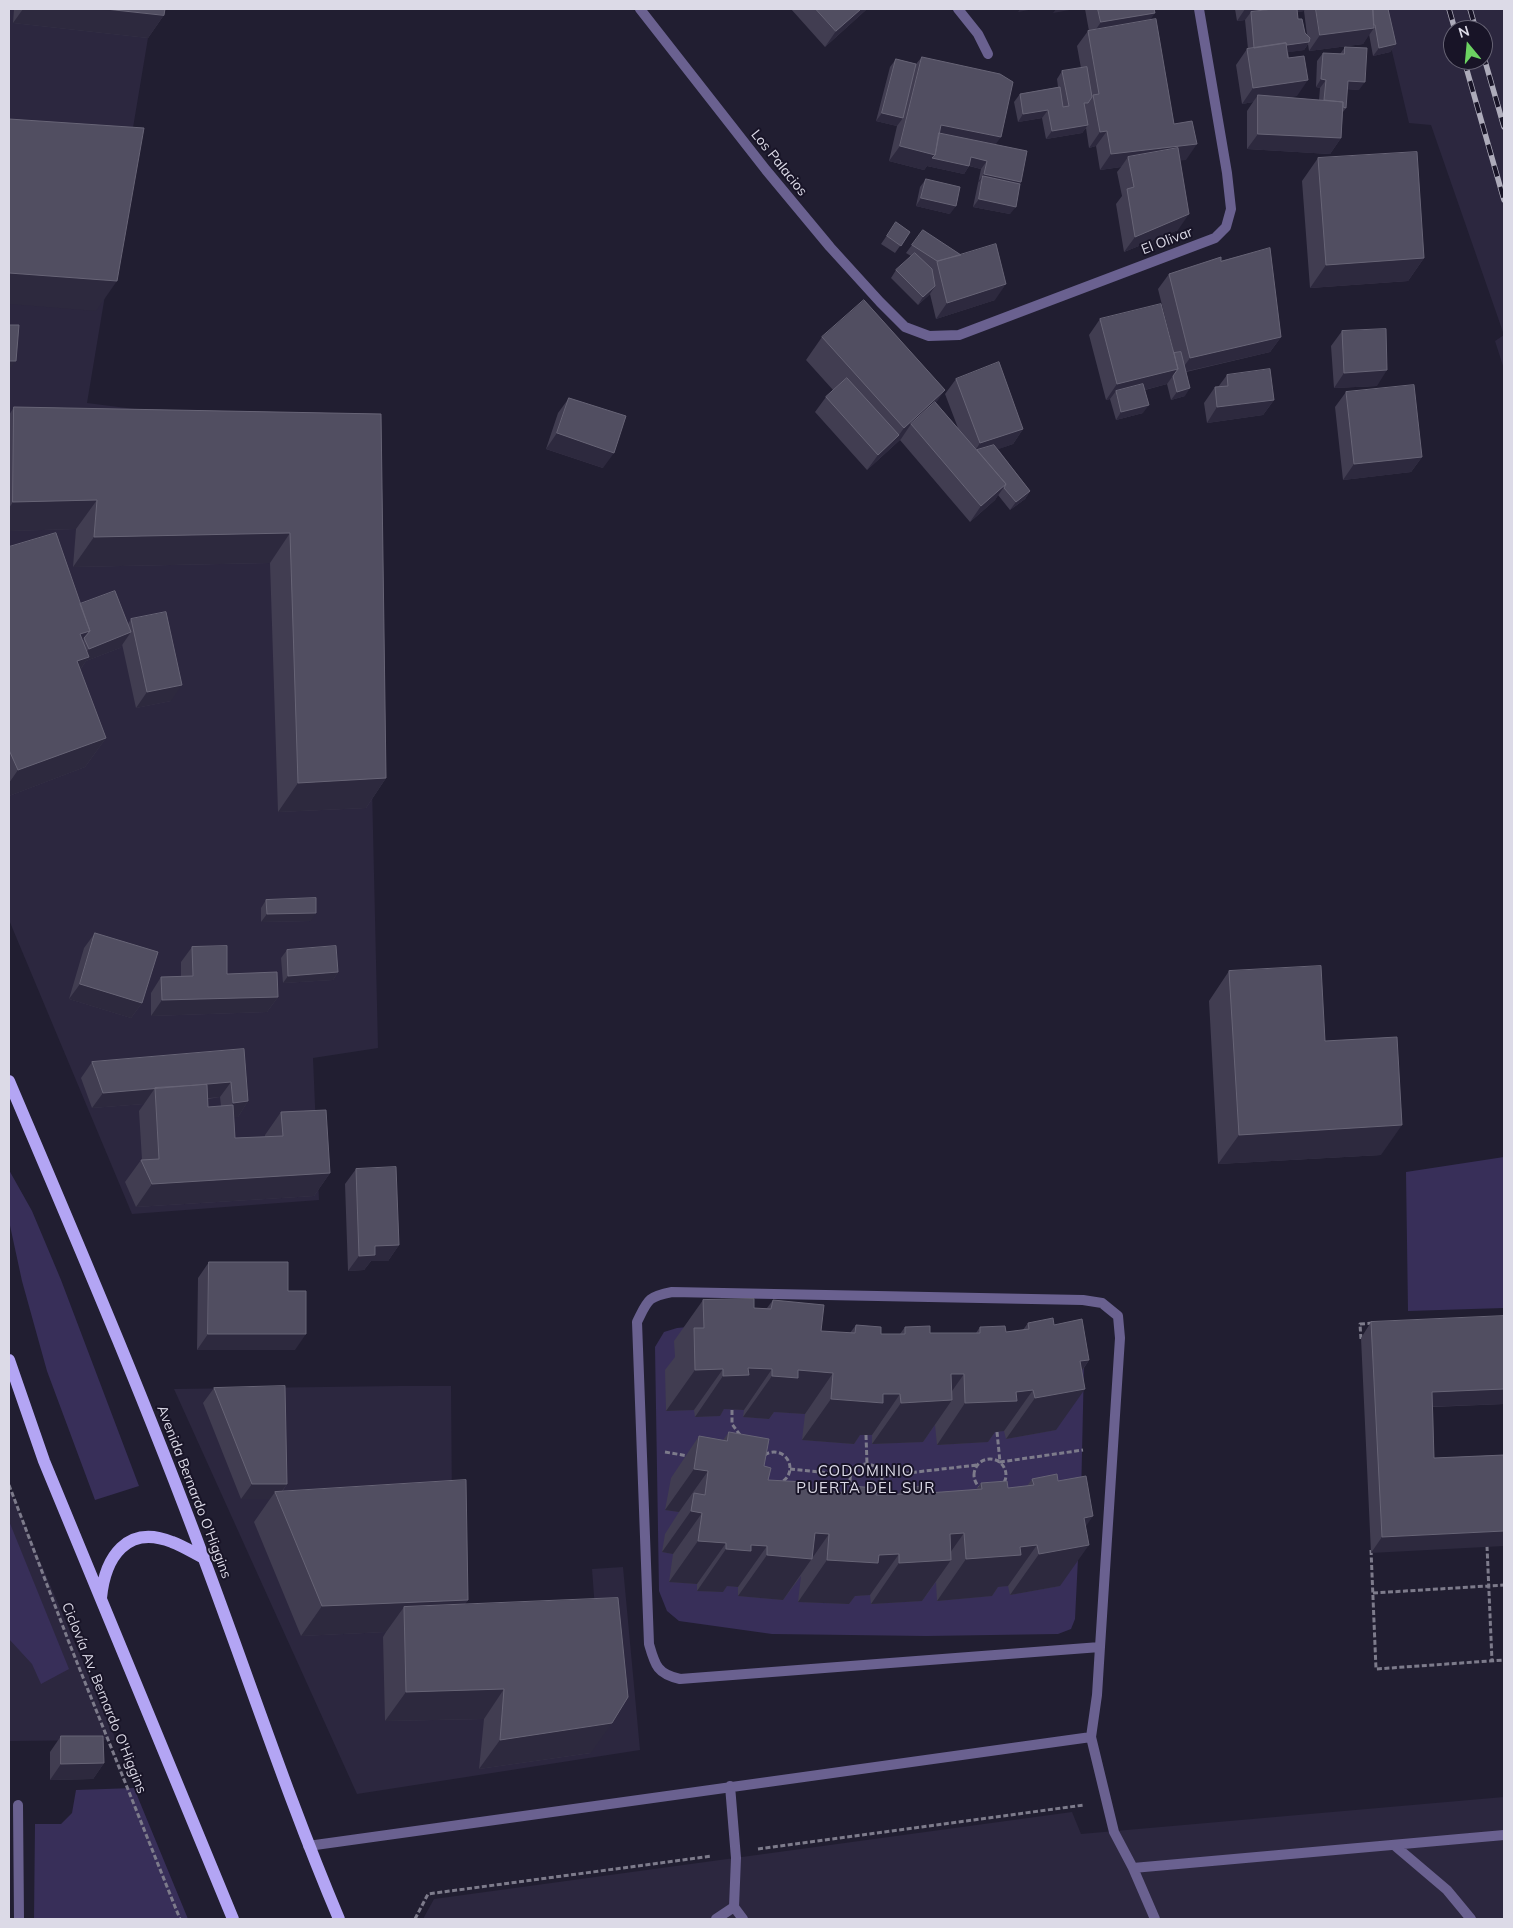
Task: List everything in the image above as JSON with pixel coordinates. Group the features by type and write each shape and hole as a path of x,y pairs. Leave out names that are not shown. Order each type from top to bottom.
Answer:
{"main road":[{"name":"Avenida Bernardo O'Higgins","path":"9,1080 135,1378 204,1558 308,1846 339,1919"},
{"path":"9,1360 44,1461 233,1919"},
{"path":"100,1600 102,1585 112,1559 119,1549 135,1539 152,1537 172,1542 204,1558"}],"street":[{"name":"Los Palacios","path":"640,9 772,177 830,247 904,327"},
{"path":"958,9 978,34 988,54"},
{"name":"El Olivar","path":"904,327 929,336 959,335 1215,238 1226,227 1231,209 1228,182 1199,9"},
{"path":"1100,1647 680,1679 665,1676 654,1662 649,1644 637,1322 645,1305 654,1295 672,1292 1083,1300 1102,1304 1118,1316 1120,1338 1097,1695 1091,1737 1114,1832 1133,1868 1155,1919"},
{"path":"308,1846 1091,1737"},
{"path":"730,1786 736,1858 734,1907 743,1919"},
{"path":"18,1805 19,1919"},
{"path":"1133,1868 1504,1835"},
{"path":"1394,1845 1447,1890 1471,1919"},
{"path":"716,1919 734,1907"}],"path":[{"path":"1361,1344 1360,1324 1380,1323"},
{"path":"732,1410 732,1424 745,1440"},
{"path":"997,1432 1000,1462 1005,1471 1005,1482 997,1489 986,1491 978,1486 974,1476 980,1462 990,1459 1000,1462 1083,1450"},
{"path":"866,1435 867,1464"},
{"path":"657,1451 693,1457"},
{"path":"755,1452 761,1458"},
{"path":"769,1452 779,1452 787,1459 790,1469 786,1479 776,1484 766,1482 761,1478 758,1468 761,1458 769,1452"},
{"path":"867,1464 877,1467 882,1476 882,1482 878,1491 868,1496 863,1496 858,1494 851,1486 851,1475 857,1467 867,1464"},
{"path":"749,1466 758,1468"},
{"path":"882,1476 977,1466"},
{"path":"790,1469 851,1475"},
{"path":"760,1489 766,1482"},
{"name":"Ciclovía Av. Bernardo O'Higgins","path":"9,1485 180,1919"},
{"path":"992,1491 993,1500"},
{"path":"863,1496 863,1504"},
{"path":"1370,1544 1376,1669 1504,1660"},
{"path":"1487,1546 1492,1661"},
{"path":"1373,1593 1504,1585"}],"shaded area":[{"path":"9,9 151,9 148,38 87,403 364,438 378,1048 313,1058 319,1200 132,1214 9,920"},
{"path":"1382,9 1504,9 1504,335 1431,125 1409,123"},
{"path":"1504,335 1504,369 1495,341"},
{"path":"1504,1157 1504,1308 1408,1311 1406,1172"},
{"path":"9,1170 32,1211 61,1280 139,1486 95,1500 47,1371 22,1281 9,1221"},
{"path":"699,1326 1084,1364 1081,1498 1075,1619 1071,1629 1058,1634 926,1636 772,1634 679,1621 667,1611 659,1591 655,1347 664,1332 677,1328"},
{"path":"451,1386 453,1629 596,1623 592,1569 623,1567 640,1750 357,1794 174,1389"},
{"path":"9,1488 116,1740 9,1741"},
{"path":"9,1521 69,1669 41,1684 32,1664 9,1639"},
{"path":"134,1788 188,1919 34,1919 35,1824 61,1824 72,1813 76,1790"},
{"path":"1504,1797 1504,1919 423,1919 434,1899 1072,1812 1081,1834"}],"building":[{"path":"106,9 165,9 164,15"},
{"path":"816,9 861,9 836,31"},
{"path":"1098,9 1154,9 1155,13 1101,22"},
{"path":"1273,9 1297,9 1298,19 1302,19 1305,33 1310,38 1309,42 1287,45 1286,43 1254,48 1251,12"},
{"path":"1316,9 1373,9 1374,28 1320,35"},
{"path":"1373,9 1388,9 1396,44 1379,48"},
{"path":"1156,19 1174,124 1192,121 1197,144 1111,154 1107,131 1100,132 1093,95 1099,94 1088,31"},
{"path":"1286,43 1288,58 1304,56 1308,80 1253,88 1247,49"},
{"path":"1345,47 1367,48 1365,82 1348,81 1346,108 1343,107 1343,102 1324,100 1326,80 1321,79 1323,53 1344,54"},
{"path":"922,57 1000,74 1013,82 1001,137 941,125 935,155 900,146"},
{"path":"896,59 916,64 903,118 882,113"},
{"path":"1087,67 1092,97 1088,103 1084,103 1088,125 1052,131 1048,110 1023,114 1020,94 1060,87 1063,107 1069,106 1062,71"},
{"path":"1258,95 1343,102 1341,138 1258,134"},
{"path":"9,119 144,128 117,281 9,273"},
{"path":"939,133 1027,151 1021,182 984,174 987,161 971,157 969,166 932,158 935,155"},
{"path":"1178,148 1189,214 1135,237 1127,189 1134,187 1128,157"},
{"path":"1417,152 1424,258 1326,265 1318,158"},
{"path":"983,176 1020,184 1016,207 979,199"},
{"path":"926,179 960,187 956,206 921,198"},
{"path":"896,222 910,232 901,246 887,236"},
{"path":"923,230 961,255 937,261 912,245"},
{"path":"996,244 1006,284 947,303 937,262"},
{"path":"1270,248 1281,337 1190,358 1169,274 1221,257 1221,261"},
{"path":"915,253 932,269 935,286 923,297 896,270"},
{"path":"864,300 945,390 904,428 822,337"},
{"path":"1161,304 1178,369 1117,384 1100,319"},
{"path":"9,325 19,325 16,361 9,361"},
{"path":"1386,329 1387,370 1344,373 1342,331"},
{"path":"1181,352 1190,388 1177,392 1173,376 1178,369 1174,353"},
{"path":"999,362 1023,429 980,443 956,379"},
{"path":"1270,369 1274,400 1217,407 1215,387 1228,386 1227,375"},
{"path":"847,378 899,435 878,455 826,397"},
{"path":"1143,384 1149,405 1121,412 1116,391"},
{"path":"1414,385 1422,457 1354,464 1346,392"},
{"path":"569,398 626,416 614,453 557,433"},
{"path":"935,402 1006,484 981,506 911,424"},
{"path":"14,407 381,414 386,778 298,783 290,533 94,537 97,500 13,502"},
{"path":"994,445 1030,491 1016,502 1004,488 1006,484 977,450"},
{"path":"56,533 90,631 80,634 89,657 77,661 106,738 18,770 9,750 9,547"},
{"path":"115,591 131,632 89,649 84,638 90,631 80,604"},
{"path":"166,612 182,685 147,692 131,619"},
{"path":"316,898 316,913 267,914 266,900"},
{"path":"95,933 158,952 142,1003 80,984"},
{"path":"227,946 227,974 277,972 278,997 162,1000 161,977 193,976 192,947"},
{"path":"336,946 338,972 288,976 287,950"},
{"path":"1321,966 1325,1041 1397,1037 1402,1125 1239,1135 1229,971"},
{"path":"244,1049 248,1101 233,1103 231,1082 103,1093 92,1062"},
{"path":"207,1085 208,1107 233,1105 235,1138 283,1136 281,1112 326,1110 330,1173 152,1184 141,1160 159,1159 155,1088"},
{"path":"396,1167 399,1245 375,1246 375,1255 359,1256 356,1169"},
{"path":"209,1262 288,1262 288,1291 306,1291 306,1334 208,1334"},
{"path":"754,1299 754,1308 771,1309 773,1300 824,1305 821,1331 855,1333 856,1325 881,1327 881,1334 905,1334 905,1327 930,1326 930,1333 980,1333 980,1327 1005,1326 1006,1332 1029,1329 1028,1323 1053,1318 1054,1325 1082,1319 1089,1360 1080,1361 1085,1389 1035,1398 1033,1390 1016,1392 1017,1401 965,1403 964,1374 951,1374 952,1400 901,1403 900,1394 883,1394 883,1403 831,1399 833,1373 798,1370 798,1378 772,1376 772,1369 748,1368 749,1375 723,1376 723,1369 695,1370 694,1328 704,1328 703,1300"},
{"path":"1504,1316 1504,1389 1432,1392 1434,1458 1504,1455 1504,1531 1382,1537 1371,1322"},
{"path":"285,1386 287,1484 252,1484 214,1388"},
{"path":"729,1432 769,1439 764,1466 771,1468 768,1480 805,1482 804,1489 851,1493 851,1486 876,1488 876,1495 903,1494 903,1487 928,1486 928,1493 982,1489 981,1483 1007,1481 1008,1488 1034,1485 1032,1479 1057,1474 1058,1481 1086,1476 1093,1516 1084,1518 1089,1545 1039,1554 1037,1545 1020,1547 1021,1555 966,1559 964,1533 950,1534 951,1560 899,1563 899,1554 879,1555 878,1563 827,1560 829,1534 815,1533 812,1559 767,1555 767,1546 751,1545 751,1551 726,1549 726,1543 698,1541 702,1513 691,1511 694,1493 705,1495 708,1471 694,1469 699,1436 727,1441"},
{"path":"466,1480 468,1600 322,1606 275,1492"},
{"path":"618,1598 628,1697 612,1723 500,1740 504,1689 406,1692 404,1607"},
{"path":"61,1736 103,1736 104,1763 61,1764"}],"railway":[{"path":"1449,9 1452,20"},
{"path":"1470,9 1473,20"},
{"path":"1467,70 1504,200"},
{"path":"1488,70 1504,127"}],"district":[{"name":"CODOMINIO PUERTA DEL SUR","path":"866,1480"}]}
